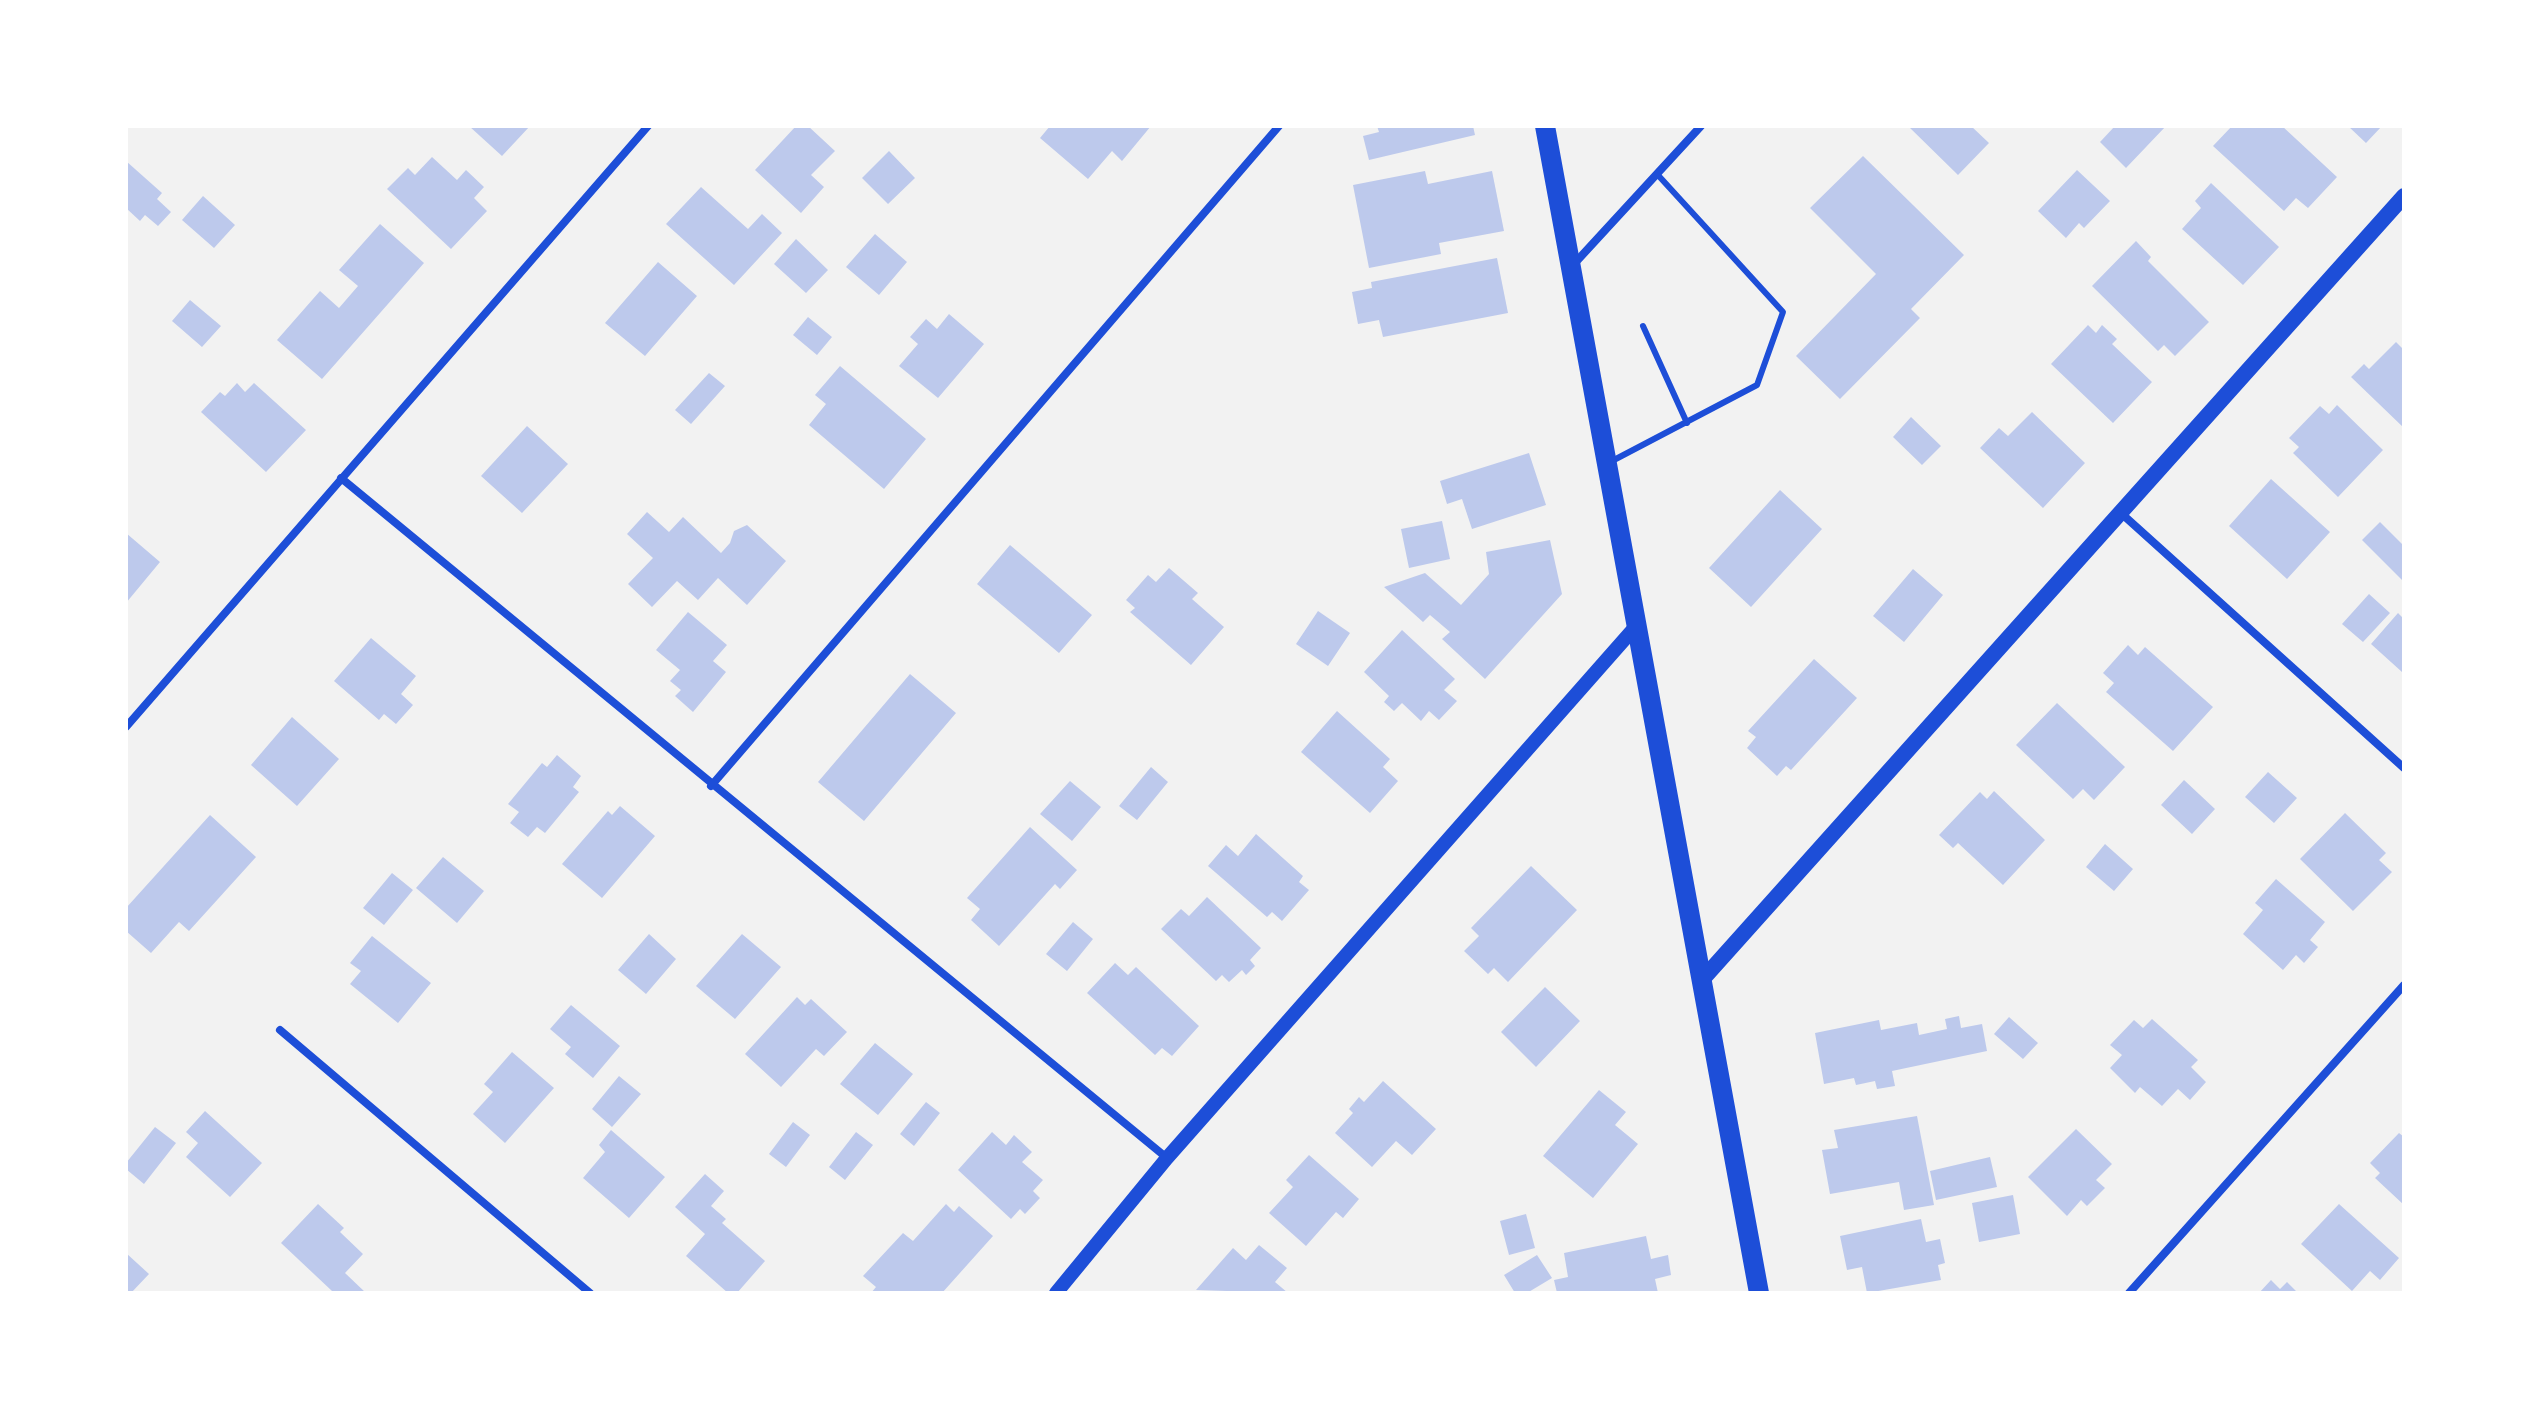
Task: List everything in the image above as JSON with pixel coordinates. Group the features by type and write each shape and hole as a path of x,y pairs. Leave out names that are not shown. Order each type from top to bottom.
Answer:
{"main road":[{"path":"1545,126 1759,1293"},
{"path":"1701,981 2404,196"}],"street":[{"path":"126,727 648,126"},
{"path":"711,786 1279,126"},
{"path":"1572,267 1701,126"},
{"path":"341,478 711,786 1167,1158"},
{"path":"2122,514 2404,768"},
{"path":"1056,1293 1167,1158 1638,624"},
{"path":"2129,1293 2404,985"},
{"path":"280,1030 590,1293"}],"lane":[{"path":"1608,463 1757,385 1783,312 1657,174"},
{"path":"1643,326 1687,423"}],"building":[{"path":"469,126 530,126 502,156"},
{"path":"796,126 808,126 835,151 811,175 824,187 801,213 755,170"},
{"path":"1050,126 1151,126 1122,161 1112,151 1088,179 1040,138"},
{"path":"1377,126 1473,126 1475,135 1369,160 1363,136 1379,132"},
{"path":"1908,126 1971,126 1989,143 1958,175"},
{"path":"2115,126 2166,126 2126,168 2100,142"},
{"path":"2232,126 2282,126 2337,177 2308,208 2296,198 2284,211 2213,146"},
{"path":"2348,126 2382,126 2366,143"},
{"path":"889,151 915,178 888,204 862,178"},
{"path":"1863,156 1964,255 1911,309 1920,318 1840,399 1796,356 1876,274 1810,208"},
{"path":"432,157 457,180 466,170 484,187 474,198 487,211 451,249 387,189 408,168 415,175"},
{"path":"126,161 162,193 157,199 171,212 158,226 145,215 140,221 126,208"},
{"path":"2077,170 2110,201 2084,228 2079,223 2066,238 2038,211"},
{"path":"1425,171 1428,184 1492,171 1504,231 1439,243 1441,254 1369,268 1353,185"},
{"path":"2211,183 2279,247 2243,285 2182,229 2201,208 2195,201"},
{"path":"701,187 748,229 762,214 782,233 734,285 666,224"},
{"path":"203,196 235,225 214,248 182,220"},
{"path":"380,224 424,263 322,379 277,340 320,291 339,308 358,286 339,270"},
{"path":"875,234 907,262 879,295 846,267"},
{"path":"796,239 828,270 806,293 774,264"},
{"path":"2136,241 2151,257 2148,261 2209,322 2175,356 2164,345 2158,351 2092,286"},
{"path":"1497,258 1508,313 1383,337 1379,320 1358,324 1352,292 1372,288 1371,282"},
{"path":"658,262 697,296 645,356 605,323"},
{"path":"190,300 221,326 202,347 172,321"},
{"path":"949,314 984,344 938,398 899,366 918,344 910,337 926,319 937,329"},
{"path":"808,317 832,337 817,355 793,335"},
{"path":"2088,325 2096,333 2102,325 2117,339 2112,344 2152,382 2113,423 2051,364"},
{"path":"2396,342 2404,350 2404,428 2351,377 2364,364 2369,369"},
{"path":"840,366 926,439 884,489 809,425 826,404 815,395"},
{"path":"709,373 725,386 691,424 675,410"},
{"path":"237,383 245,392 254,383 306,430 266,472 201,412 220,392 225,396"},
{"path":"2337,405 2383,450 2338,497 2293,453 2299,447 2289,438 2320,406 2329,414"},
{"path":"2032,412 2085,463 2043,508 1980,448 1999,428 2008,436"},
{"path":"1911,417 1941,446 1922,465 1893,437"},
{"path":"527,426 568,464 522,513 481,476"},
{"path":"1529,453 1546,505 1472,529 1462,499 1447,504 1440,481"},
{"path":"2271,479 2330,532 2287,579 2229,526"},
{"path":"1780,490 1822,529 1751,607 1709,568"},
{"path":"647,512 669,532 683,517 721,553 730,543 734,531 747,525 786,561 747,605 718,578 698,600 677,581 652,607 628,584 653,558 627,534"},
{"path":"1442,521 1450,559 1409,568 1401,529"},
{"path":"2380,522 2404,546 2404,582 2362,540"},
{"path":"126,533 160,562 126,603"},
{"path":"1550,540 1562,594 1485,679 1442,639 1450,632 1430,615 1423,622 1384,587 1425,573 1461,605 1489,574 1486,552"},
{"path":"1010,545 1092,615 1059,653 977,584"},
{"path":"1169,568 1198,593 1192,599 1224,627 1191,665 1130,612 1135,608 1126,600 1148,575 1156,582"},
{"path":"1913,569 1943,595 1904,642 1873,616"},
{"path":"2369,594 2390,613 2363,642 2342,624"},
{"path":"1318,611 1350,633 1328,666 1296,644"},
{"path":"688,612 727,645 713,661 726,672 693,712 675,696 681,690 670,681 680,670 656,650"},
{"path":"2398,613 2404,619 2402,672 2371,644"},
{"path":"1402,630 1455,679 1444,690 1457,701 1439,720 1429,711 1421,721 1402,703 1394,711 1384,702 1389,696 1364,672"},
{"path":"371,638 416,676 401,694 413,705 396,724 384,714 379,720 334,681"},
{"path":"2128,645 2138,655 2145,647 2213,707 2173,751 2106,692 2114,683 2103,673"},
{"path":"1814,659 1857,698 1791,770 1786,766 1777,776 1747,748 1756,737 1748,731"},
{"path":"910,674 956,713 864,821 818,782"},
{"path":"2057,703 2125,767 2094,800 2083,789 2073,799 2016,745"},
{"path":"1337,711 1390,759 1383,767 1398,781 1370,813 1301,752"},
{"path":"292,717 339,759 297,806 251,765"},
{"path":"557,755 581,776 573,787 579,792 545,833 537,827 528,837 510,823 519,812 508,804 542,763 547,767"},
{"path":"1151,767 1168,782 1137,820 1119,806"},
{"path":"2268,772 2297,798 2274,823 2245,797"},
{"path":"2184,780 2215,809 2192,834 2161,805"},
{"path":"1070,781 1101,807 1072,841 1040,814"},
{"path":"1994,791 2045,840 2003,885 1958,843 1953,848 1939,835 1980,792 1987,799"},
{"path":"620,806 655,836 602,898 562,864 608,811 612,815"},
{"path":"2345,813 2386,853 2379,860 2392,872 2353,911 2300,859"},
{"path":"210,815 256,857 189,931 179,922 151,953 126,931 126,908"},
{"path":"1030,827 1077,870 1060,889 1055,884 999,946 971,920 980,909 967,898"},
{"path":"1256,834 1303,876 1299,882 1309,890 1282,921 1272,912 1267,917 1208,866 1226,845 1238,856"},
{"path":"2105,844 2133,869 2114,891 2086,867"},
{"path":"443,857 484,891 457,923 416,888"},
{"path":"1531,866 1577,910 1508,982 1494,968 1488,974 1464,951 1479,936 1471,928"},
{"path":"392,873 413,890 384,925 363,908"},
{"path":"2276,879 2325,922 2310,940 2318,947 2304,963 2296,955 2283,970 2243,934 2263,910 2255,903"},
{"path":"1207,897 1261,948 1250,960 1255,966 1246,975 1242,970 1229,982 1222,975 1216,981 1161,929 1181,909 1189,916"},
{"path":"1073,922 1093,939 1067,971 1046,954"},
{"path":"649,934 676,959 646,994 618,970"},
{"path":"742,934 781,967 735,1019 696,986"},
{"path":"372,936 431,983 398,1023 350,984 361,971 350,963"},
{"path":"1115,963 1128,975 1136,967 1199,1026 1172,1056 1162,1048 1155,1055 1087,993"},
{"path":"1545,987 1580,1021 1536,1067 1501,1032"},
{"path":"797,997 805,1005 811,999 847,1032 824,1056 816,1049 781,1087 745,1054"},
{"path":"571,1005 620,1046 593,1078 565,1054 571,1047 550,1029"},
{"path":"1959,1016 1961,1028 1982,1024 1987,1051 1892,1071 1895,1086 1877,1089 1875,1081 1856,1085 1854,1078 1824,1084 1815,1033 1879,1020 1881,1030 1917,1023 1919,1035 1947,1029 1945,1019"},
{"path":"2009,1017 2038,1043 2023,1059 1994,1034"},
{"path":"2152,1019 2198,1060 2191,1067 2206,1082 2190,1100 2178,1089 2162,1106 2140,1087 2135,1093 2110,1068 2122,1055 2110,1045 2134,1020 2143,1028"},
{"path":"875,1043 913,1074 878,1115 840,1084"},
{"path":"512,1052 554,1088 505,1143 473,1114 493,1092 484,1084"},
{"path":"619,1076 641,1094 612,1127 592,1109"},
{"path":"1383,1081 1436,1129 1412,1155 1396,1141 1372,1167 1335,1133 1353,1113 1349,1109 1359,1097 1364,1102"},
{"path":"1599,1090 1626,1112 1615,1125 1638,1144 1593,1198 1543,1156"},
{"path":"926,1102 940,1113 914,1146 900,1134"},
{"path":"205,1111 262,1163 230,1197 186,1157 198,1143 186,1132"},
{"path":"1917,1116 1934,1205 1904,1210 1899,1182 1830,1194 1822,1150 1838,1148 1834,1130"},
{"path":"793,1122 810,1135 786,1167 769,1154"},
{"path":"155,1127 176,1143 144,1184 126,1169 126,1163"},
{"path":"2076,1129 2112,1164 2096,1180 2105,1188 2087,1206 2081,1200 2067,1216 2028,1177"},
{"path":"611,1130 665,1177 629,1218 583,1178 605,1152 599,1145"},
{"path":"856,1132 873,1145 845,1180 829,1167"},
{"path":"992,1132 1006,1145 1014,1135 1032,1152 1022,1162 1043,1180 1033,1191 1040,1198 1025,1214 1020,1209 1011,1219 958,1170"},
{"path":"2399,1133 2404,1137 2404,1205 2375,1178 2380,1173 2370,1163"},
{"path":"1309,1155 1359,1199 1343,1218 1336,1212 1306,1246 1269,1213 1293,1187 1286,1180"},
{"path":"1990,1157 1997,1187 1936,1200 1930,1171"},
{"path":"705,1174 724,1191 711,1206 726,1219 722,1223 765,1261 737,1293 728,1293 686,1256 705,1234 675,1207"},
{"path":"2013,1195 2020,1234 1979,1242 1972,1203"},
{"path":"318,1204 344,1228 340,1232 363,1254 345,1273 366,1293 330,1293 332,1291 281,1243"},
{"path":"946,1204 954,1212 959,1206 993,1236 942,1293 871,1293 876,1287 863,1276 903,1233 913,1241"},
{"path":"2339,1204 2399,1258 2380,1280 2370,1271 2352,1291 2301,1244"},
{"path":"1526,1214 1535,1248 1509,1255 1500,1221"},
{"path":"1921,1219 1926,1242 1940,1239 1945,1263 1938,1265 1941,1280 1867,1293 1862,1267 1847,1270 1840,1236"},
{"path":"1646,1236 1651,1259 1668,1255 1671,1275 1655,1279 1658,1293 1557,1293 1554,1280 1568,1277 1564,1253"},
{"path":"1259,1245 1287,1268 1275,1282 1288,1293 1196,1290 1233,1248 1246,1260"},
{"path":"126,1253 149,1274 131,1293 126,1293"},
{"path":"1537,1255 1552,1278 1527,1293 1515,1293 1504,1275"},
{"path":"2271,1280 2280,1289 2287,1282 2298,1293 2259,1293"}]}
